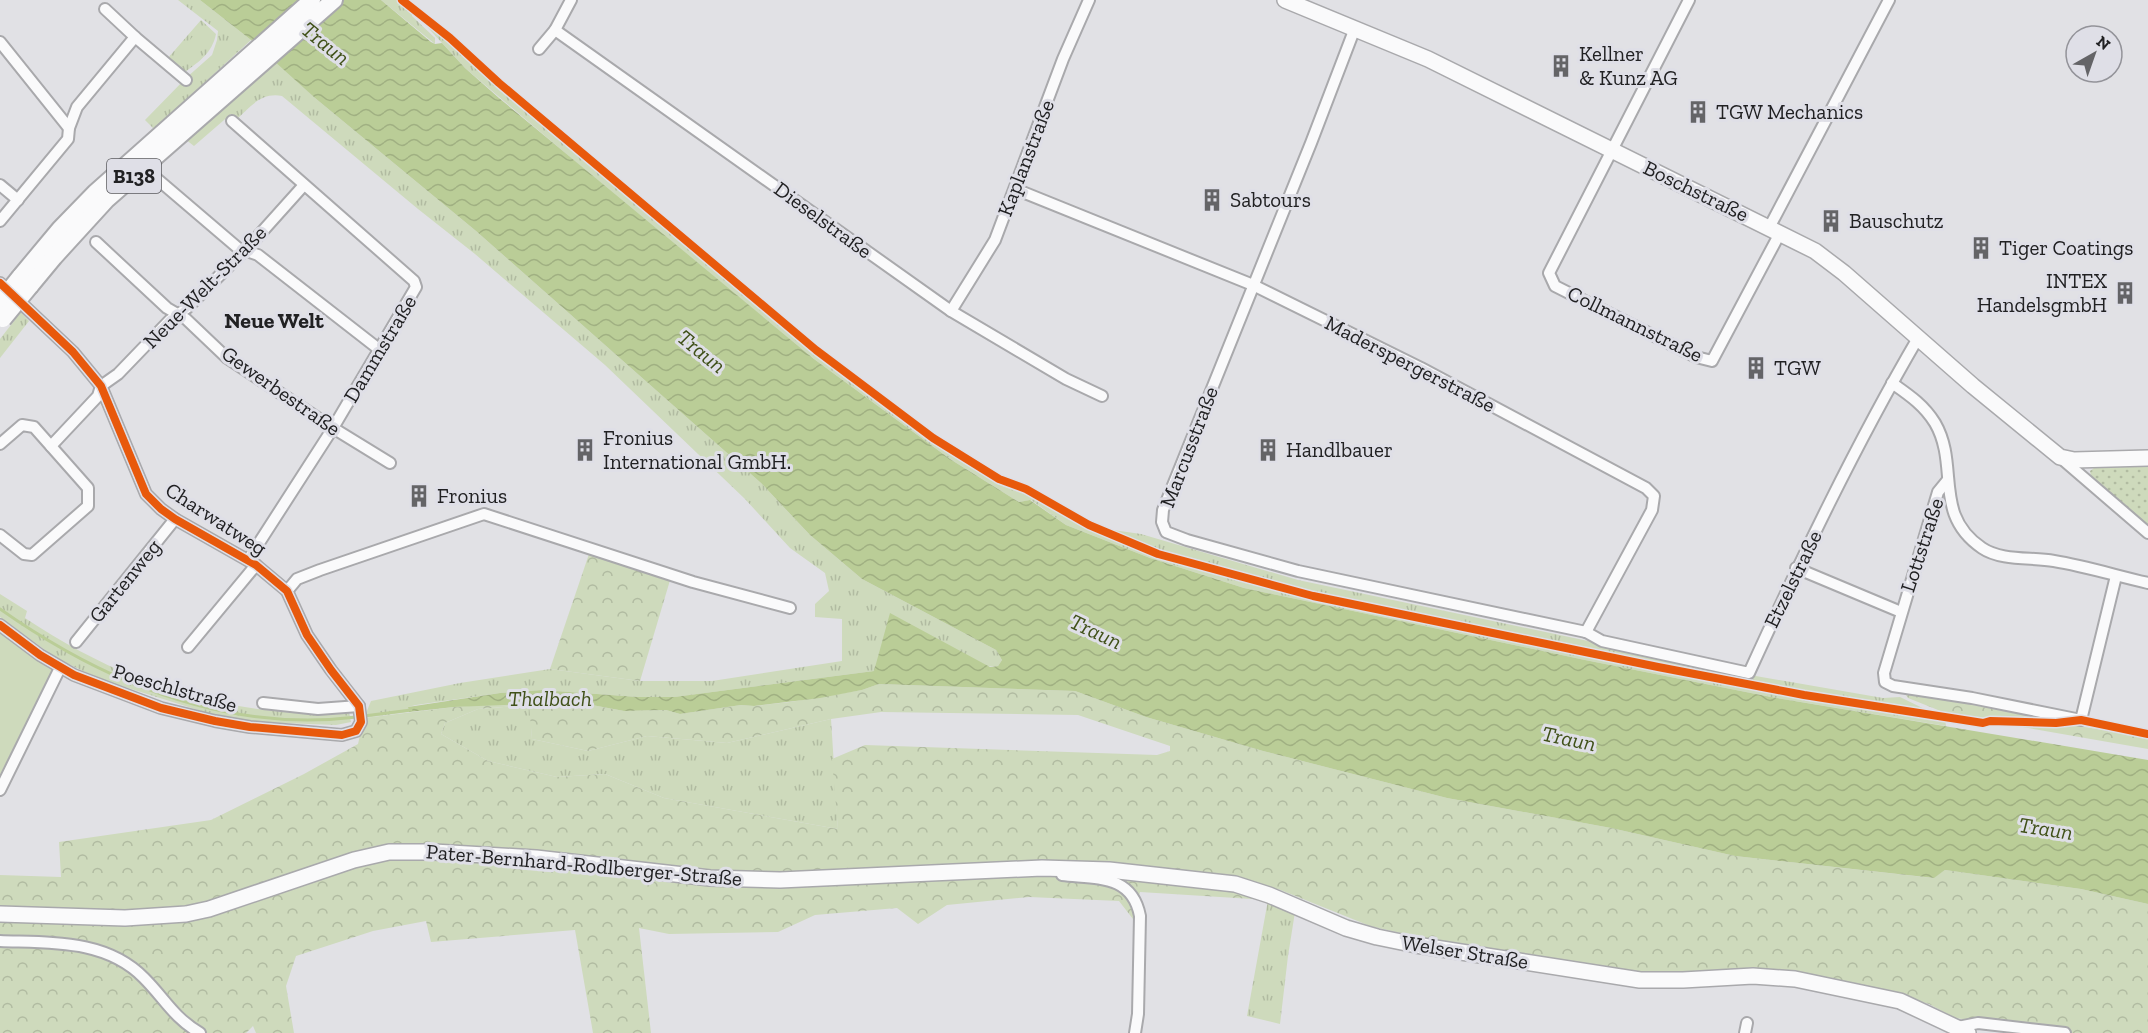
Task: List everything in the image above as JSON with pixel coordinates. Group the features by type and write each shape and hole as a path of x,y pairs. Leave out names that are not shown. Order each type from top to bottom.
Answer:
{"main road":[{"name":"B138","path":"243,71 312,0"},
{"name":"B138","path":"2,322 60,229 95,193 243,71 334,0"},
{"name":"Boschstraße","path":"1285,0 1428,59 1815,251 2028,432 2060,456 2074,460 2148,458"},
{"name":"B138","path":"0,302 25,282"},
{"name":"Pater-Bernhard-Rodlberger-Straße","path":"0,914 125,918 186,914 209,909 354,860 389,852 434,852 536,858 710,878 780,880 962,872"},
{"name":"Welser Straße","path":"962,872 1042,868 1109,870 1235,884 1269,895 1346,928 1377,937 1640,980 1752,976 1795,980 1900,1001 1963,1030"}],"street":[{"path":"539,49 555,30 571,0"},
{"name":"Kaplanstraße","path":"951,311 995,240 1016,189 1063,58 1089,0"},
{"name":"Collmannstraße","path":"1689,0 1549,273 1555,286 1696,357 1712,361 1774,230"},
{"path":"1774,230 1889,0"},
{"path":"105,9 186,80"},
{"name":"Marcusstraße","path":"1355,28 1163,510 1162,522 1166,532 1187,540 1298,570 1586,632"},
{"name":"Dieselstraße","path":"555,30 951,311 1066,379 1102,396"},
{"path":"0,221 68,139 76,107 135,37"},
{"path":"0,42 69,128"},
{"name":"Dammstraße","path":"188,647 251,562 417,287 414,280 232,121"},
{"path":"156,178 238,248 258,255 380,350"},
{"path":"0,185 18,200"},
{"name":"Neue-Welt-Straße","path":"100,386 118,374 170,320 246,250 304,185"},
{"name":"Maderspergerstraße","path":"1016,189 1253,285 1421,368 1646,488 1654,496 1652,510 1586,632"},
{"name":"Gewerbestraße","path":"96,242 166,308 186,319 228,358 390,463"},
{"name":"Charwatweg","path":"0,283 73,352 100,386 146,494 175,519 251,562 287,591 307,634 359,717"},
{"name":"Etzelstraße","path":"1586,632 1602,641 1749,673 1796,568 1892,383 1918,338"},
{"path":"1892,383 1920,403 1936,424 1945,448 1949,501 1958,524 1982,548 1994,554 2055,561 2148,583"},
{"path":"51,446 98,396 100,386"},
{"path":"0,444 22,426 34,427 88,488 88,506 32,555 24,554 0,535"},
{"path":"1183,430 1194,433"},
{"name":"Boschstraße","path":"2060,456 2148,533"},
{"name":"Lottstraße","path":"1947,481 1938,492 1901,612 1884,673 1885,682 1893,686 1972,698 2081,720 2115,576"},
{"path":"287,591 297,579 320,570 484,514 693,582 790,608"},
{"name":"Gartenweg","path":"76,642 175,519"},
{"name":"Lottstraße","path":"1796,568 1901,612"},
{"name":"Poeschlstraße","path":"0,625 60,668 83,680 161,708 215,721 260,728 342,735 359,717"},
{"path":"0,790 60,668"},
{"path":"264,703 318,709 359,717"},
{"path":"1042,868 1055,874 1113,881 1130,891 1138,904 1140,916 1138,1014 1135,1033"},
{"path":"0,941 81,946 117,958 146,979 175,1015 200,1033"},
{"path":"1963,1030 1978,1023 2065,1033"}],"green space":[{"path":"178,0 200,0 251,40 154,129 145,120 212,55 217,40 218,31"},
{"path":"381,0 398,0 412,11 412,16 435,38 435,44"},
{"path":"420,16 562,139 823,357 952,454 998,483 1028,492 1085,526 1141,534 1298,580 1750,675 1883,698 1900,697 1945,719 1946,726 1771,697 1244,588 1150,558 1066,525 1031,500 1019,502 950,459 814,359 465,68 420,19"},
{"path":"201,20 216,34 214,41 205,56 185,72 168,58"},
{"path":"199,29 211,39 189,65 177,55"},
{"path":"275,60 315,98 476,231 761,483 810,535 862,579 996,650 1002,660 998,666 874,671 674,697 638,697 542,690 500,693 416,705 408,707 409,712 364,718 371,701 460,683 550,669 640,681 712,681 842,661 842,619 815,617 815,604 829,591 825,573 790,548 745,499 605,365 475,254 282,96 262,98 236,120 231,114 194,146 185,139"},
{"path":"21,312 29,321 0,358 0,339"},
{"path":"2098,465 2148,466 2148,525 2091,476 2090,471"},
{"path":"589,554 671,577 640,681 550,669"},
{"path":"0,594 27,611 25,618 54,637 145,681 242,707 304,714 349,713 351,722 336,725 256,722 214,715 109,682 56,658 0,617"},
{"path":"0,631 52,670 0,775"},
{"path":"879,684 1075,691 1146,717 1263,751 1447,798 1611,828 1735,856 1933,878 1945,870 2081,889 2148,904 2148,1033 2067,1033 1955,1018 1929,1004 1872,987 1774,970 1650,973 1422,938 1370,926 1278,889 1268,900 1140,892 1133,919 1119,901 1029,897 947,905 918,924 897,908 815,915 778,932 669,934 639,928 651,1033 593,1033 575,930 431,942 426,921 373,931 296,956 286,986 294,1033 256,1033 253,1026 246,1033 0,1033 0,875 61,877 59,842 211,820 304,774 358,744 364,718 454,707 528,702 576,702 624,711 666,710 680,714 741,705 790,702 862,690","holes":["529,705 532,739 588,751 647,736 727,743 831,719 881,712 1078,715 1170,746 1170,751 1157,755 865,745 832,759 838,829 664,798 605,774 557,777 488,761 441,734 445,723 478,709"]},
{"path":"1909,692 2072,725 2148,737 2148,749 1948,714 1908,698 1906,695"},
{"path":"530,705 532,739 588,751 647,736 727,743 831,719 838,829 664,798 605,774 557,777 488,761 441,734 445,723 478,709"},
{"path":"1268,900 1295,912 1280,1024 1247,1016"}],"water":[{"name":"Traun","path":"200,0 381,0 431,42 442,43 465,68 499,98 814,359 950,459 1019,502 1030,500 1066,525 1150,558 1244,588 1585,660 1771,697 2148,760 2148,904 2081,889 1945,870 1934,878 1735,856 1611,828 1447,798 1263,751 1146,717 1075,691 879,684 862,690 820,698 754,706 741,705 680,714 666,710 624,711 576,702 454,707 409,712 408,707 500,693 542,690 638,697 674,697 874,671 890,613 990,667 998,666 1002,660 996,650 862,579 810,535 761,483 476,231 315,98 251,40"}],"waterway":[{"name":"Thalbach","path":"0,609 40,636 82,659 125,680 169,697 214,709 261,717 308,720 357,717"},
{"name":"Thalbach","path":"364,716 411,710"}],"cycle path":[{"path":"402,0 450,38 499,83 816,350 933,438 999,479 1026,489 1089,525 1158,554 1313,596 1658,667 1804,695 1983,723 1990,721 2056,723 2081,720 2148,734"},
{"path":"0,283 73,352 101,386 146,494 175,519 256,565 287,591 307,635 359,706 361,722 356,731 342,735 250,727 161,708 74,675 40,655 0,625"}],"place":[{"name":"Kellner & Kunz AG","path":"1561,66"},
{"name":"TGW Mechanics","path":"1698,112"},
{"name":"Sabtours","path":"1212,200"},
{"name":"Bauschutz","path":"1831,221"},
{"name":"Tiger Coatings","path":"1981,248"},
{"name":"INTEX HandelsgmbH","path":"2125,293"},
{"name":"TGW","path":"1756,368"},
{"name":"Fronius International GmbH.","path":"585,450"},
{"name":"Handlbauer","path":"1268,450"},
{"name":"Fronius","path":"419,496"}],"district":[{"name":"Neue Welt","path":"274,320"}]}
